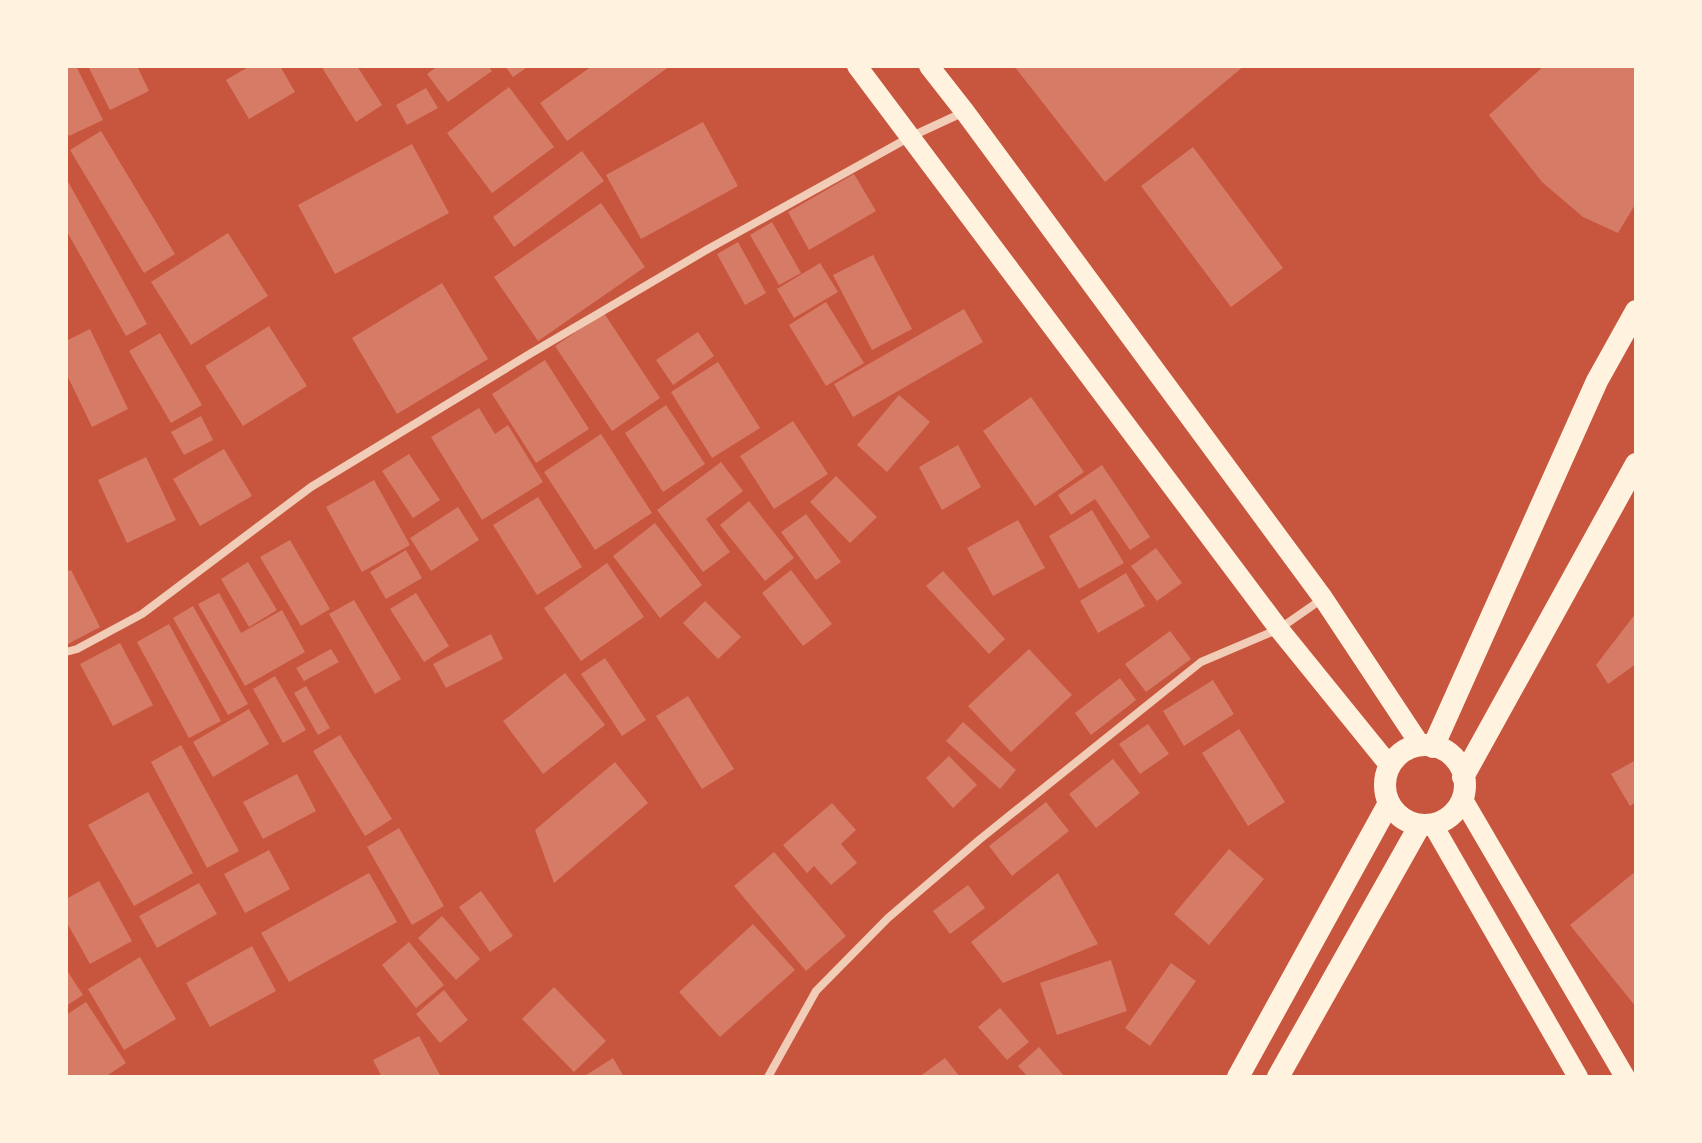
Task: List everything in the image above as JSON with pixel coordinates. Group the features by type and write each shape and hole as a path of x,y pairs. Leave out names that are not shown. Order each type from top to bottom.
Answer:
{"highway":[{"path":"1427,746 1597,381 1636,311"},
{"path":"1463,788 1463,772 1456,760 1445,751 1427,746 1408,749 1397,756 1385,778 1389,803 1406,821 1426,825 1446,819 1456,811 1463,788 1636,464"},
{"path":"1238,1077 1389,803"},
{"path":"1278,1077 1426,825"}],"main road":[{"path":"857,66 1279,629 1390,766"},
{"path":"929,66 1323,598 1427,746"},
{"path":"1463,788 1625,1077"},
{"path":"1426,825 1578,1077"}],"street":[{"path":"66,652 142,614 311,487 528,355 910,137 965,112"},
{"path":"768,1077 816,991 899,908 1201,662 1279,629 1323,598"}],"building":[{"path":"66,66 76,66 103,120 69,136 66,130"},
{"path":"88,66 137,66 149,91 110,110"},
{"path":"250,66 280,66 295,92 249,119 226,80"},
{"path":"321,66 357,66 382,105 356,122"},
{"path":"438,66 488,66 492,71 448,102 427,74"},
{"path":"505,66 529,66 513,77"},
{"path":"592,66 670,66 567,141 540,103"},
{"path":"1014,66 1244,66 1105,182"},
{"path":"1544,66 1636,66 1636,203 1618,233 1583,217 1542,182 1489,115"},
{"path":"509,87 554,147 492,193 447,133"},
{"path":"426,88 438,108 407,125 396,105"},
{"path":"703,122 738,186 641,239 606,175"},
{"path":"101,131 175,254 144,273 70,150"},
{"path":"412,144 449,213 335,274 298,205"},
{"path":"1193,147 1283,268 1231,307 1141,186"},
{"path":"582,151 604,181 514,247 493,217"},
{"path":"854,174 876,211 809,250 788,212"},
{"path":"66,178 147,324 126,336 66,230"},
{"path":"601,203 645,267 538,341 494,277"},
{"path":"772,222 801,273 779,285 750,235"},
{"path":"228,233 268,296 191,345 151,282"},
{"path":"738,242 766,293 745,305 717,254"},
{"path":"873,255 912,329 872,350 833,275"},
{"path":"820,263 838,292 794,318 777,289"},
{"path":"442,283 488,359 397,414 352,338"},
{"path":"826,302 864,363 826,386 789,325"},
{"path":"964,309 983,342 853,417 834,384"},
{"path":"604,313 660,398 612,431 555,346"},
{"path":"269,326 307,386 243,426 205,366"},
{"path":"90,329 128,409 92,427 66,373 66,341"},
{"path":"698,332 714,356 673,385 656,360"},
{"path":"160,333 202,405 171,423 129,351"},
{"path":"545,360 589,429 536,463 492,394"},
{"path":"718,362 760,428 712,458 671,392"},
{"path":"899,395 930,422 887,472 857,445"},
{"path":"1031,397 1084,472 1035,506 983,431"},
{"path":"666,405 705,464 663,492 625,433"},
{"path":"479,408 495,434 508,425 543,482 482,520 431,437"},
{"path":"201,416 213,440 184,455 171,432"},
{"path":"793,421 828,474 774,509 740,456"},
{"path":"601,434 652,513 595,550 544,472"},
{"path":"958,445 981,487 942,510 919,467"},
{"path":"224,449 252,496 200,526 173,479"},
{"path":"409,454 440,500 413,518 382,471"},
{"path":"146,457 176,520 127,543 98,480"},
{"path":"721,462 743,491 706,519 730,552 703,572 657,510"},
{"path":"1102,465 1150,537 1130,550 1095,499 1071,515 1058,495"},
{"path":"836,476 877,517 850,543 810,502"},
{"path":"374,480 410,545 362,572 326,507"},
{"path":"538,497 582,567 537,595 493,525"},
{"path":"749,501 794,558 765,581 720,525"},
{"path":"458,507 479,540 431,571 410,538"},
{"path":"1092,510 1124,563 1079,589 1049,536"},
{"path":"806,514 841,562 816,580 781,532"},
{"path":"1018,520 1045,568 993,596 967,548"},
{"path":"655,523 702,585 660,618 613,556"},
{"path":"290,540 330,609 301,626 260,557"},
{"path":"1156,548 1182,583 1157,601 1131,566"},
{"path":"406,550 422,578 386,599 370,572"},
{"path":"248,562 277,610 249,627 221,579"},
{"path":"607,563 644,617 581,661 544,608"},
{"path":"71,570 100,627 68,644 66,572"},
{"path":"791,570 832,624 803,646 762,593"},
{"path":"943,571 1005,639 989,654 926,586"},
{"path":"1126,573 1145,606 1098,633 1080,601"},
{"path":"219,593 241,633 282,610 305,652 245,686 198,604"},
{"path":"416,593 449,646 424,662 390,609"},
{"path":"354,600 401,679 375,694 329,614"},
{"path":"705,601 741,637 718,659 683,623"},
{"path":"193,606 248,704 228,715 173,618"},
{"path":"1636,613 1636,664 1608,684 1596,665"},
{"path":"169,624 221,721 189,738 137,642"},
{"path":"1170,631 1191,659 1146,692 1125,664"},
{"path":"491,634 503,659 446,688 433,664"},
{"path":"120,643 153,705 113,726 80,664"},
{"path":"331,649 339,662 304,681 296,668"},
{"path":"1029,649 1072,695 1011,752 968,706"},
{"path":"605,658 646,720 622,736 581,674"},
{"path":"565,673 605,725 543,774 503,721"},
{"path":"275,676 306,730 283,743 253,689"},
{"path":"1120,678 1136,700 1091,735 1075,713"},
{"path":"1213,680 1234,714 1184,746 1163,711"},
{"path":"306,686 330,728 318,735 294,693"},
{"path":"688,696 734,769 702,789 656,716"},
{"path":"249,709 269,744 213,777 193,742"},
{"path":"963,722 1016,770 1000,789 946,741"},
{"path":"1148,724 1169,754 1140,774 1119,744"},
{"path":"1239,729 1285,802 1248,826 1202,753"},
{"path":"340,735 392,819 365,836 313,751"},
{"path":"181,745 239,851 207,868 151,762"},
{"path":"949,756 977,785 953,808 926,778"},
{"path":"1113,759 1140,793 1096,828 1069,794"},
{"path":"1636,760 1636,802 1630,806 1611,774"},
{"path":"615,762 648,803 554,883 535,830"},
{"path":"297,774 316,811 263,839 243,802"},
{"path":"148,792 193,873 134,906 88,825"},
{"path":"1046,802 1069,831 1012,876 989,846"},
{"path":"832,803 856,830 841,844 857,863 831,885 814,866 807,873 783,845"},
{"path":"399,828 444,906 412,925 367,847"},
{"path":"1229,849 1264,879 1209,945 1174,914"},
{"path":"269,850 290,889 245,913 224,874"},
{"path":"774,852 846,936 806,971 734,886"},
{"path":"1636,871 1636,1007 1570,925"},
{"path":"369,873 397,922 289,982 261,933"},
{"path":"1058,873 1098,944 1003,983 971,942"},
{"path":"99,881 132,941 90,964 66,921 66,899"},
{"path":"199,883 217,914 157,948 139,916"},
{"path":"968,885 985,908 950,934 933,911"},
{"path":"481,891 513,936 490,952 459,907"},
{"path":"442,916 480,959 456,980 418,938"},
{"path":"753,924 795,970 720,1037 679,992"},
{"path":"409,942 444,985 416,1008 382,965"},
{"path":"252,946 276,991 210,1027 186,983"},
{"path":"140,957 176,1019 124,1050 88,989"},
{"path":"1111,960 1127,1011 1057,1035 1040,983"},
{"path":"1171,963 1196,981 1150,1046 1125,1028"},
{"path":"66,969 83,995 66,1006"},
{"path":"554,987 606,1041 574,1072 522,1019"},
{"path":"444,990 468,1020 440,1043 416,1014"},
{"path":"86,1002 126,1063 105,1077 66,1077 66,1015"},
{"path":"1000,1008 1029,1042 1007,1060 978,1027"},
{"path":"419,1036 441,1077 382,1077 373,1060"},
{"path":"1039,1047 1065,1077 1028,1077 1018,1066"},
{"path":"613,1058 624,1077 583,1077"},
{"path":"945,1058 960,1077 919,1077"}]}
